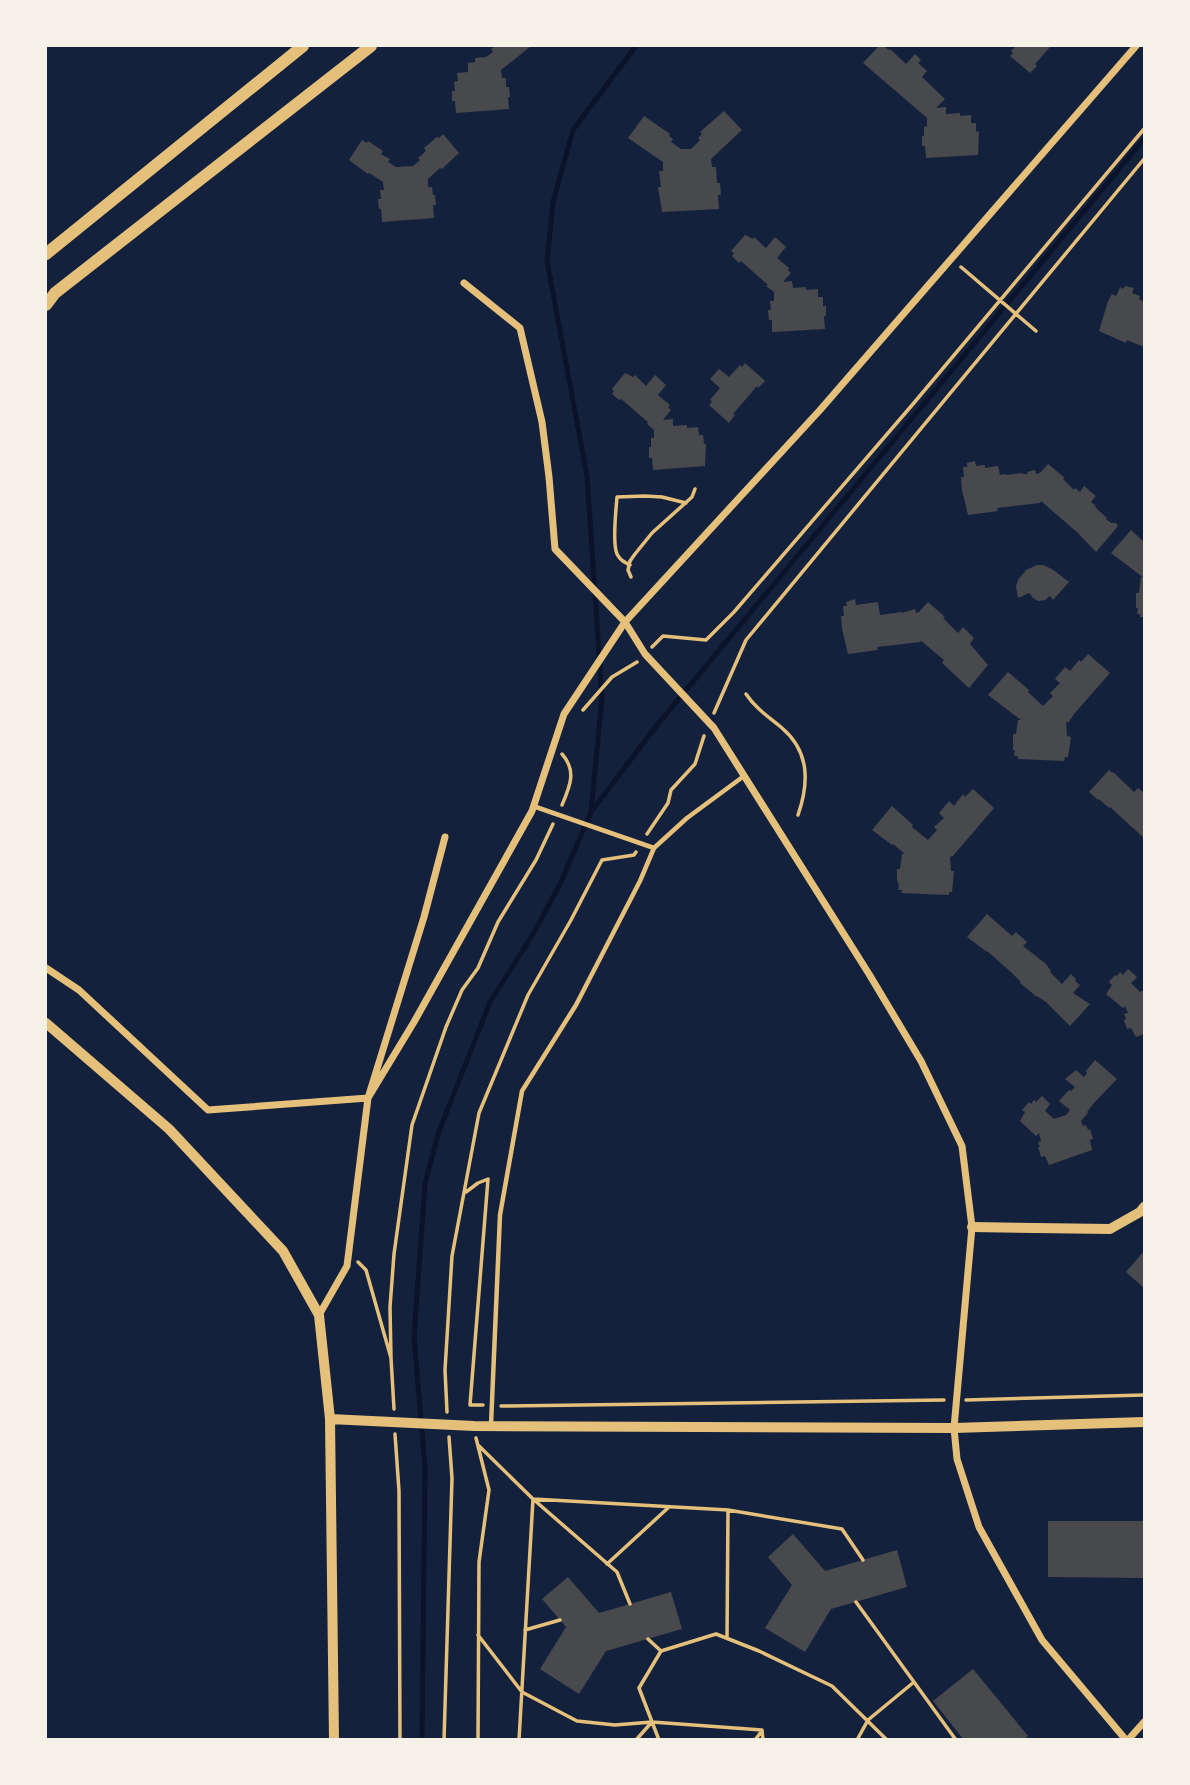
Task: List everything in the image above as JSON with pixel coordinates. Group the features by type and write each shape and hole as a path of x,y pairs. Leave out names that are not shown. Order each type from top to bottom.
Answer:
{"main road":[{"path":"46,254 303,46"},
{"path":"46,304 55,293 371,46"}],"street":[{"path":"368,1098 536,807 564,714 625,622 820,410 1136,46"},
{"path":"464,283 520,328 542,422 555,549 625,622 645,654 712,725 921,1061 961,1146 972,1227 954,1428 957,1459 979,1527 1042,1640 1127,1740 1144,1722"},
{"path":"319,1315 347,1266 368,1098 424,917 445,837"},
{"path":"46,968 79,990 208,1110 368,1098"},
{"path":"46,1023 169,1129 283,1251 319,1315 330,1419 334,1740"},
{"path":"972,1227 1110,1229 1144,1207"},
{"path":"330,1419 475,1430 491,1426 954,1428 1144,1422"}],"lane":[{"path":"491,1426 500,1216 522,1091 576,1005 640,881 654,848 687,818 745,776"},
{"path":"536,807 654,848"}],"path":[{"path":"592,700 612,677 635,665 663,636 706,640 734,612 1144,129"},
{"path":"712,725 746,640 1144,159"},
{"path":"951,258 1036,331"},
{"path":"631,578 628,570 635,554 652,533 692,497 695,489"},
{"path":"630,565 622,561 615,545 617,498 662,497 686,503"},
{"path":"746,694 759,711 783,729 798,747 806,771 805,791 798,815"},
{"path":"448,1424 445,1370 452,1256 479,1113 528,995 602,860 634,855 667,803 671,790 695,764 705,733"},
{"path":"394,1411 390,1307 394,1254 412,1125 446,1027 462,990 478,968 498,922 536,860 571,781 570,764 564,755 552,748"},
{"path":"464,1193 488,1179 470,1405 482,1405"},
{"path":"349,1252 366,1270 391,1359"},
{"path":"966,1400 1144,1395"},
{"path":"495,1406 953,1400"},
{"path":"395,1424 399,1491 400,1740"},
{"path":"475,1430 489,1490 479,1562 478,1740"},
{"path":"444,1740 452,1478 449,1438"},
{"path":"477,1443 533,1499 617,1573 630,1604"},
{"path":"533,1499 728,1510 842,1530 863,1560"},
{"path":"519,1740 533,1499"},
{"path":"607,1564 669,1507"},
{"path":"727,1638 728,1510"},
{"path":"856,1602 956,1740"},
{"path":"525,1630 560,1620"},
{"path":"659,1740 639,1688 662,1651 716,1634 832,1686 887,1740"},
{"path":"478,1635 522,1692 576,1721 615,1725 652,1722 762,1730"},
{"path":"648,1639 662,1651"},
{"path":"857,1740 868,1720 914,1682"},
{"path":"636,1740 652,1722"},
{"path":"755,1740 762,1730"},
{"path":"762,1730 763,1740"}],"building":[{"path":"495,46 531,46 501,70 502,78 506,78 506,87 509,87 509,109 456,113 452,91 455,91 454,82 458,81 457,73 468,72 468,63 475,62 475,58 486,57 493,52 491,49"},
{"path":"879,46 890,49 906,64 915,54 921,60 918,63 927,71 922,77 945,99 936,108 946,107 946,114 971,115 971,123 976,123 976,132 979,131 978,155 926,158 922,136 924,127 927,126 927,118 863,63"},
{"path":"1016,46 1051,46 1030,73 1010,56"},
{"path":"724,111 742,130 711,159 712,167 716,167 717,183 720,183 719,209 662,212 658,187 661,187 659,171 663,171 663,162 628,138 644,116 670,134 673,139 671,142 681,149 691,149 700,140 700,132"},
{"path":"443,134 459,153 428,179 428,187 432,187 435,195 434,218 382,222 378,199 381,199 380,190 384,190 383,182 349,160 362,140 383,151 381,154 390,159 388,162 396,167 413,166 426,151 424,148"},
{"path":"745,235 753,239 754,237 766,248 775,237 786,247 777,258 791,273 783,282 792,281 793,288 818,289 818,297 823,297 823,306 826,306 825,329 772,332 772,320 769,320 768,310 771,310 770,301 774,301 774,292 732,256 734,253 731,251"},
{"path":"1125,286 1134,288 1132,293 1140,296 1139,299 1144,302 1144,347 1127,340 1126,343 1099,331 1112,294 1116,296 1120,287 1123,289"},
{"path":"745,363 765,381 758,388 757,386 733,414 735,415 729,423 709,405 720,388 710,379 719,369 729,377"},
{"path":"625,373 633,377 635,375 646,386 655,375 666,385 658,395 670,405 668,407 671,410 663,420 673,419 673,426 698,427 699,435 703,435 706,444 705,466 653,470 649,447 651,438 654,438 654,430 648,422 612,394 612,389"},
{"path":"975,461 976,466 985,465 985,468 998,466 1000,475 1028,474 1027,472 1035,470 1036,474 1048,464 1065,478 1063,479 1074,490 1075,488 1080,492 1084,486 1096,496 1091,502 1106,519 1118,526 1096,552 1041,501 968,515 961,477 964,477 963,467"},
{"path":"1131,530 1144,542 1144,578 1111,553"},
{"path":"1037,565 1052,569 1069,582 1053,600 1050,596 1038,601 1029,593 1018,598 1018,580 1026,570"},
{"path":"1141,577 1144,578 1144,617 1140,617 1136,608 1136,593 1139,593"},
{"path":"855,599 856,605 878,602 880,615 915,609 916,613 928,602 958,633 963,627 974,638 970,644 988,665 969,688 942,663 944,660 920,640 921,642 877,647 878,650 848,654 841,616 844,616 843,606 847,606 846,602"},
{"path":"1088,654 1110,673 1068,723 1066,721 1067,736 1071,737 1068,757 1065,757 1064,761 1018,759 1018,756 1014,756 1013,734 1016,734 1018,720 1021,720 988,695 1008,672 1043,706 1053,696 1050,693 1060,683 1055,679 1065,667 1070,671"},
{"path":"1109,770 1134,792 1138,788 1144,793 1144,838 1089,792"},
{"path":"973,789 994,808 952,857 950,856 951,871 954,871 952,892 949,892 949,895 901,893 902,890 898,890 897,869 900,869 902,854 905,854 872,830 892,806 928,840 937,830 934,827 944,818 939,813 949,801 954,806 963,794 965,797"},
{"path":"987,914 1012,936 1016,932 1027,942 1023,946 1046,964 1062,984 1071,974 1076,979 1080,985 1073,993 1090,1004 1070,1026 987,951 967,937"},
{"path":"1128,969 1137,977 1131,983 1140,992 1144,990 1144,1034 1136,1037 1131,1028 1127,1029 1124,1014 1128,1013 1125,1006 1123,1008 1106,994 1112,985 1109,982 1115,975 1120,972 1123,975"},
{"path":"1095,1060 1117,1079 1081,1121 1083,1126 1086,1125 1088,1130 1090,1129 1092,1150 1049,1165 1045,1156 1041,1157 1038,1147 1038,1142 1041,1141 1039,1133 1036,1136 1020,1121 1025,1112 1022,1110 1029,1102 1036,1102 1042,1096 1050,1104 1045,1111 1054,1119 1066,1115 1070,1110 1059,1101 1075,1087 1065,1079 1076,1070 1084,1077"},
{"path":"1144,1251 1144,1288 1126,1272"},
{"path":"1048,1521 1144,1521 1144,1578 1048,1577"},
{"path":"793,1534 825,1571 897,1550 907,1587 831,1609 805,1652 765,1628 792,1585 768,1557"},
{"path":"568,1577 599,1613 671,1592 682,1629 606,1651 579,1694 540,1669 566,1627 542,1599"},
{"path":"973,1669 1028,1736 1024,1740 964,1740 933,1701"}],"waterway":[{"path":"591,812 602,697 587,476 547,261 553,202 573,130 636,46"},
{"path":"422,1740 425,1467 414,1337 425,1184 438,1134 490,1002 535,931 561,882 591,812 657,725 1144,139"}]}
